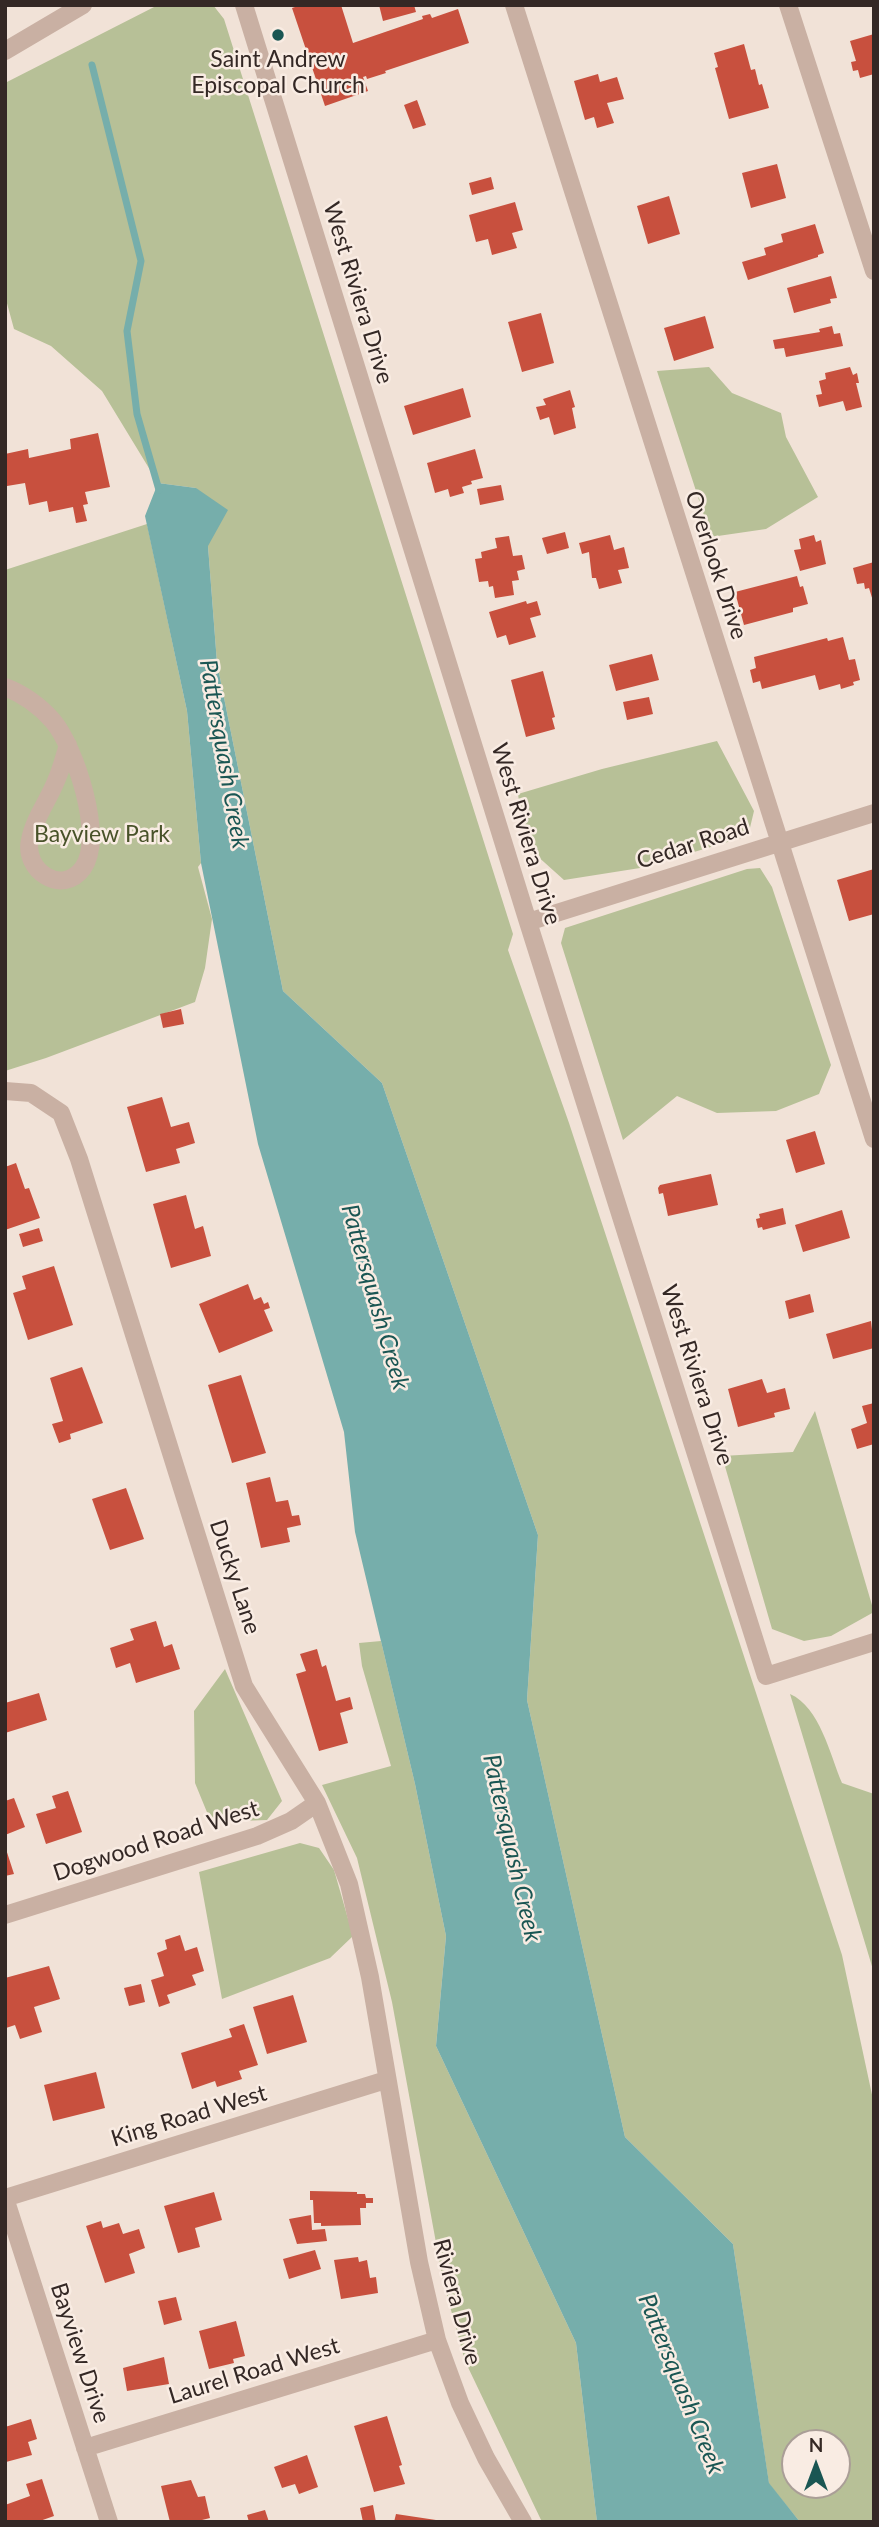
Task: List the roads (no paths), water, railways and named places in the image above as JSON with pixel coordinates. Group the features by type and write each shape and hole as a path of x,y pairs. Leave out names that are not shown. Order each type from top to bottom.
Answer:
{"street":[{"path":"5,51 83,5"},
{"name":"West Riviera Drive","path":"244,5 528,922 766,1676 874,1642"},
{"name":"Overlook Drive","path":"514,5 874,1139"},
{"path":"788,5 874,271"},
{"path":"5,687 21,693 53,721 68,745 78,774 90,822 90,846 83,867 70,879 57,882 46,878 31,861 29,842 36,821 56,782 68,745"},
{"name":"Cedar Road","path":"528,922 874,813"},
{"name":"Ducky Lane","path":"5,1091 31,1093 61,1113 79,1159 244,1686 317,1803 349,1884 370,1977 386,2080"},
{"name":"Dogwood Road West","path":"5,1915 257,1836 291,1821 317,1803"},
{"name":"King Road West","path":"5,2198 386,2080"},
{"name":"Riviera Drive","path":"386,2080 419,2262 437,2340 460,2403 523,2522"},
{"name":"Bayview Drive","path":"5,2198 109,2522"},
{"name":"Laurel Road West","path":"85,2448 437,2340"}],"water":[{"path":"158,483 196,488 228,510 208,546 217,663 283,991 382,1083 538,1535 527,1700 625,2137 733,2244 769,2483 800,2522 597,2522 576,2343 436,2046 446,1936 415,1784 355,1532 344,1432 258,1144 201,863 187,711 145,516"}],"waterway":[{"name":"Pattersquash Creek","path":"92,65 141,261 127,331 137,414 159,490"}],"place":[{"name":"Saint Andrew Episcopal Church","path":"278,35"}],"park label":[{"name":"Bayview Park","path":"102,835"}]}
